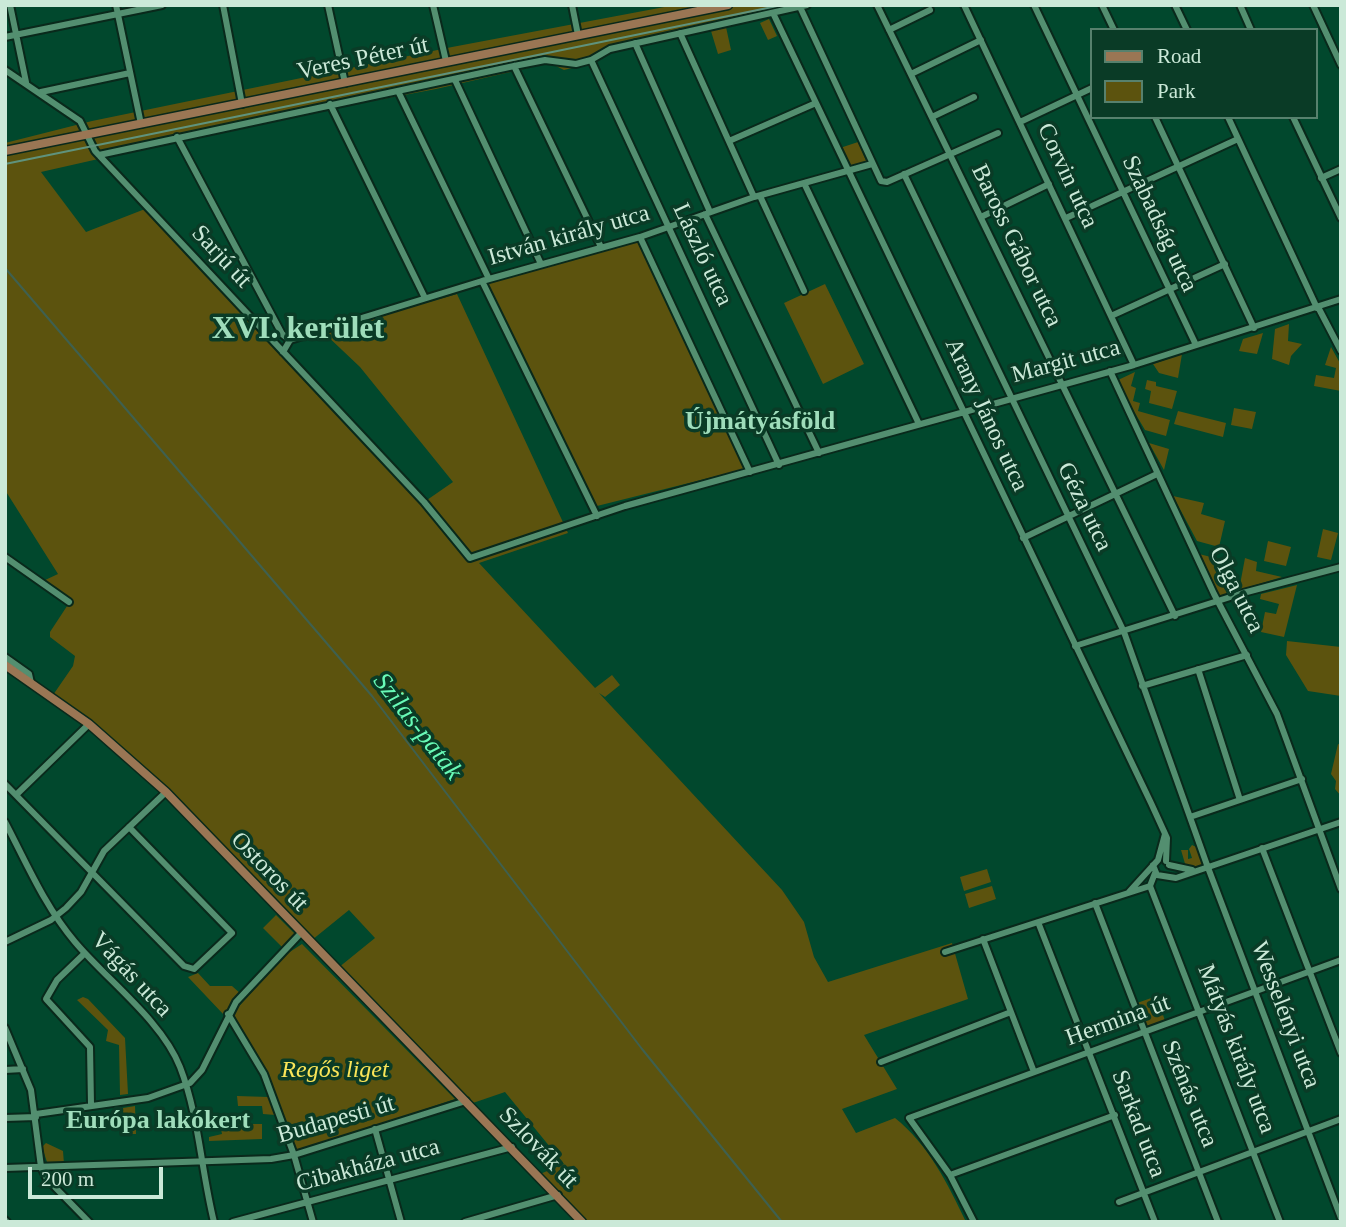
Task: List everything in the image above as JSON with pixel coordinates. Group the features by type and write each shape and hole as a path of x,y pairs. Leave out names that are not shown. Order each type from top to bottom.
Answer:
{"main road":[{"name":"Veres Péter út","path":"5,151 729,5"},
{"name":"Ostoros út","path":"6,667 89,724 166,792 466,1101"},
{"name":"Szlovák út","path":"466,1101 582,1222"}],"street":[{"path":"10,5 26,82"},
{"path":"116,5 141,124"},
{"path":"5,37 162,5"},
{"path":"223,5 242,104"},
{"path":"328,5 345,83"},
{"path":"433,5 446,61"},
{"path":"572,5 579,35"},
{"name":"Baross Gábor utca","path":"877,5 1175,616"},
{"name":"Corvin utca","path":"964,5 1134,365"},
{"name":"Szabadság utca","path":"1034,5 1196,345"},
{"path":"1102,5 1113,28"},
{"path":"1175,5 1186,28"},
{"path":"1240,5 1250,28"},
{"path":"1313,5 1341,65"},
{"path":"804,6 881,181 887,182 998,133"},
{"name":"Veres Péter út","path":"99,155 544,60 564,65 591,60 610,49 804,6"},
{"path":"889,30 930,10"},
{"name":"Arany János utca","path":"773,13 1165,834 1160,868"},
{"path":"680,33 729,141 804,291"},
{"path":"911,74 981,40"},
{"path":"635,43 708,213 819,453"},
{"name":"László utca","path":"591,60 779,465"},
{"path":"514,66 601,247"},
{"path":"5,69 80,121 90,135"},
{"path":"41,92 130,73"},
{"path":"455,80 541,264"},
{"path":"1020,122 1090,89"},
{"path":"398,91 597,516"},
{"path":"932,117 974,97"},
{"path":"729,141 816,103"},
{"path":"330,104 425,298"},
{"path":"1156,119 1254,328"},
{"path":"1229,119 1317,307 1341,351"},
{"path":"1294,119 1341,219"},
{"name":"Sarjú út","path":"90,135 99,155 424,502 470,558"},
{"path":"177,137 282,334 290,340 283,352"},
{"path":"1066,218 1238,139"},
{"name":"István király utca","path":"290,340 485,280 640,237 757,196 873,164"},
{"path":"1321,178 1341,169"},
{"name":"Géza utca","path":"904,174 1124,632 1207,866"},
{"path":"804,183 919,424"},
{"path":"981,217 1049,184"},
{"path":"640,237 750,472"},
{"path":"1111,316 1225,264"},
{"name":"Margit utca","path":"470,558 597,516 1009,397 1134,365 1341,299"},
{"name":"Olga utca","path":"1110,372 1157,474 1276,714 1341,889"},
{"path":"1023,538 1157,474"},
{"path":"5,557 69,603"},
{"path":"1075,646 1341,567"},
{"path":"1142,686 1247,655"},
{"name":"Ostoros út","path":"5,657 29,674 31,683"},
{"path":"1198,669 1240,800"},
{"path":"16,794 89,724"},
{"path":"1189,817 1302,779"},
{"path":"5,784 184,966 194,969 232,933 130,827"},
{"path":"5,942 56,917 81,892 104,851 166,792"},
{"name":"Vágás utca","path":"5,822 56,917 170,1047 187,1083 195,1112 201,1162 214,1222"},
{"path":"1160,868 1176,878 1341,822"},
{"path":"1262,848 1341,1054"},
{"name":"Wesselényi utca","path":"1207,866 1341,1217"},
{"path":"1129,892 1142,877 1160,868 1194,871"},
{"path":"945,953 1129,892 1151,889 1160,868"},
{"name":"Mátyás király utca","path":"1151,889 1201,1011 1280,1222"},
{"name":"Szénás utca","path":"1095,903 1218,1222"},
{"name":"Sarkad utca","path":"1038,922 1155,1222"},
{"path":"5,1118 36,1116 91,1104 159,1096 187,1083 202,1070 228,1014 243,994 301,933"},
{"path":"983,939 1034,1072"},
{"path":"85,953 57,980 46,999 90,1047 91,1104"},
{"name":"Hermina út","path":"950,1175 909,1118 1341,960"},
{"path":"881,1062 1012,1012"},
{"path":"228,1014 264,1074 294,1155 313,1222"},
{"path":"5,1028 23,1069 36,1116 41,1167 47,1178 89,1222"},
{"path":"5,1070 23,1069"},
{"name":"Budapesti út","path":"5,1168 201,1162 294,1155 466,1101"},
{"path":"974,1222 950,1175 1115,1115"},
{"path":"1119,1202 1341,1119"},
{"path":"375,1129 401,1222"},
{"name":"Cibakháza utca","path":"233,1222 512,1147"},
{"path":"465,1222 558,1195"}],"green space":[{"path":"675,5 812,6 726,27 731,50 718,54 711,31 613,51 589,64 564,70 550,63 436,89 266,121 41,172 86,232 145,209 277,350 284,347 427,500 453,482 360,367 323,332 457,294 568,533 479,563 595,688 612,675 620,685 605,697 599,693 782,890 804,922 814,957 828,982 952,943 968,999 864,1035 897,1089 842,1109 856,1133 895,1118 907,1128 936,1166 966,1222 585,1222 540,1174 564,1164 505,1092 470,1104 338,968 375,938 349,910 312,940 167,790 53,695 73,666 75,656 50,637 50,632 71,600 43,581 58,574 5,490 5,143 92,121 452,47"},
{"path":"769,19 777,36 768,40 760,23"},
{"path":"858,142 867,163 849,167 840,148"},
{"path":"637,241 745,469 597,506 487,283"},
{"path":"825,284 864,364 823,384 784,303"},
{"path":"1289,324 1288,341 1302,344 1291,356 1289,365 1272,359 1275,329"},
{"path":"1263,333 1257,354 1239,351 1243,339"},
{"path":"1331,347 1341,365 1341,391 1314,386 1316,375 1334,378 1336,368 1325,365"},
{"path":"1182,354 1178,378 1159,373 1153,364"},
{"path":"1135,372 1131,386 1136,388 1133,401 1140,403 1138,411 1170,420 1166,436 1145,430 1116,381"},
{"path":"1147,380 1156,382 1156,386 1177,391 1172,409 1149,403 1151,391 1145,389"},
{"path":"1234,408 1256,412 1252,429 1231,425"},
{"path":"1178,411 1226,423 1223,437 1174,424"},
{"path":"1149,443 1169,449 1164,470"},
{"path":"1173,496 1204,503 1201,514 1225,521 1219,547 1197,541"},
{"path":"1323,529 1338,533 1331,560 1317,557"},
{"path":"1268,541 1291,547 1286,566 1264,561"},
{"path":"1199,554 1219,559 1217,567 1224,569 1222,583 1238,587 1236,592 1220,597"},
{"path":"1245,558 1257,562 1256,571 1282,577 1239,590"},
{"path":"1297,585 1284,637 1261,632 1265,612 1276,614 1279,604 1260,599 1261,594"},
{"path":"1287,641 1341,647 1341,696 1308,691 1286,655"},
{"path":"1338,744 1341,745 1341,796 1335,789 1336,781 1331,774"},
{"path":"1192,845 1198,848 1203,864 1192,869 1186,867 1181,850 1188,850 1188,859 1192,858 1189,849"},
{"path":"987,869 991,882 964,891 960,877"},
{"path":"992,886 996,899 969,908 965,894"},
{"path":"276,915 297,936 284,949 263,928"},
{"name":"Regős liget","path":"302,944 455,1099 295,1153 266,1073 233,1013 285,955"},
{"path":"198,973 210,986 232,986 241,994 224,1015 188,977"},
{"path":"1157,996 1165,1021 1146,1027 1137,1003"},
{"path":"83,997 125,1038 128,1094 120,1095 119,1045 106,1041 108,1030 77,1000"},
{"path":"237,1096 269,1097 275,1115 263,1114 262,1106 238,1106"},
{"path":"135,1106 136,1134 124,1134 123,1108"},
{"path":"220,1124 262,1124 262,1139 209,1141 209,1137 222,1134"},
{"path":"46,1143 63,1151 64,1164 48,1165 42,1147"}],"waterway":[{"name":"Szilas-patak","path":"5,268 372,696 642,1049 782,1222"}],"tram line":[{"path":"5,164 782,5"}],"district":[{"name":"XVI. kerület","path":"298,330"},
{"name":"Újmátyásföld","path":"760,422"},
{"name":"Európa lakókert","path":"158,1121"}]}
